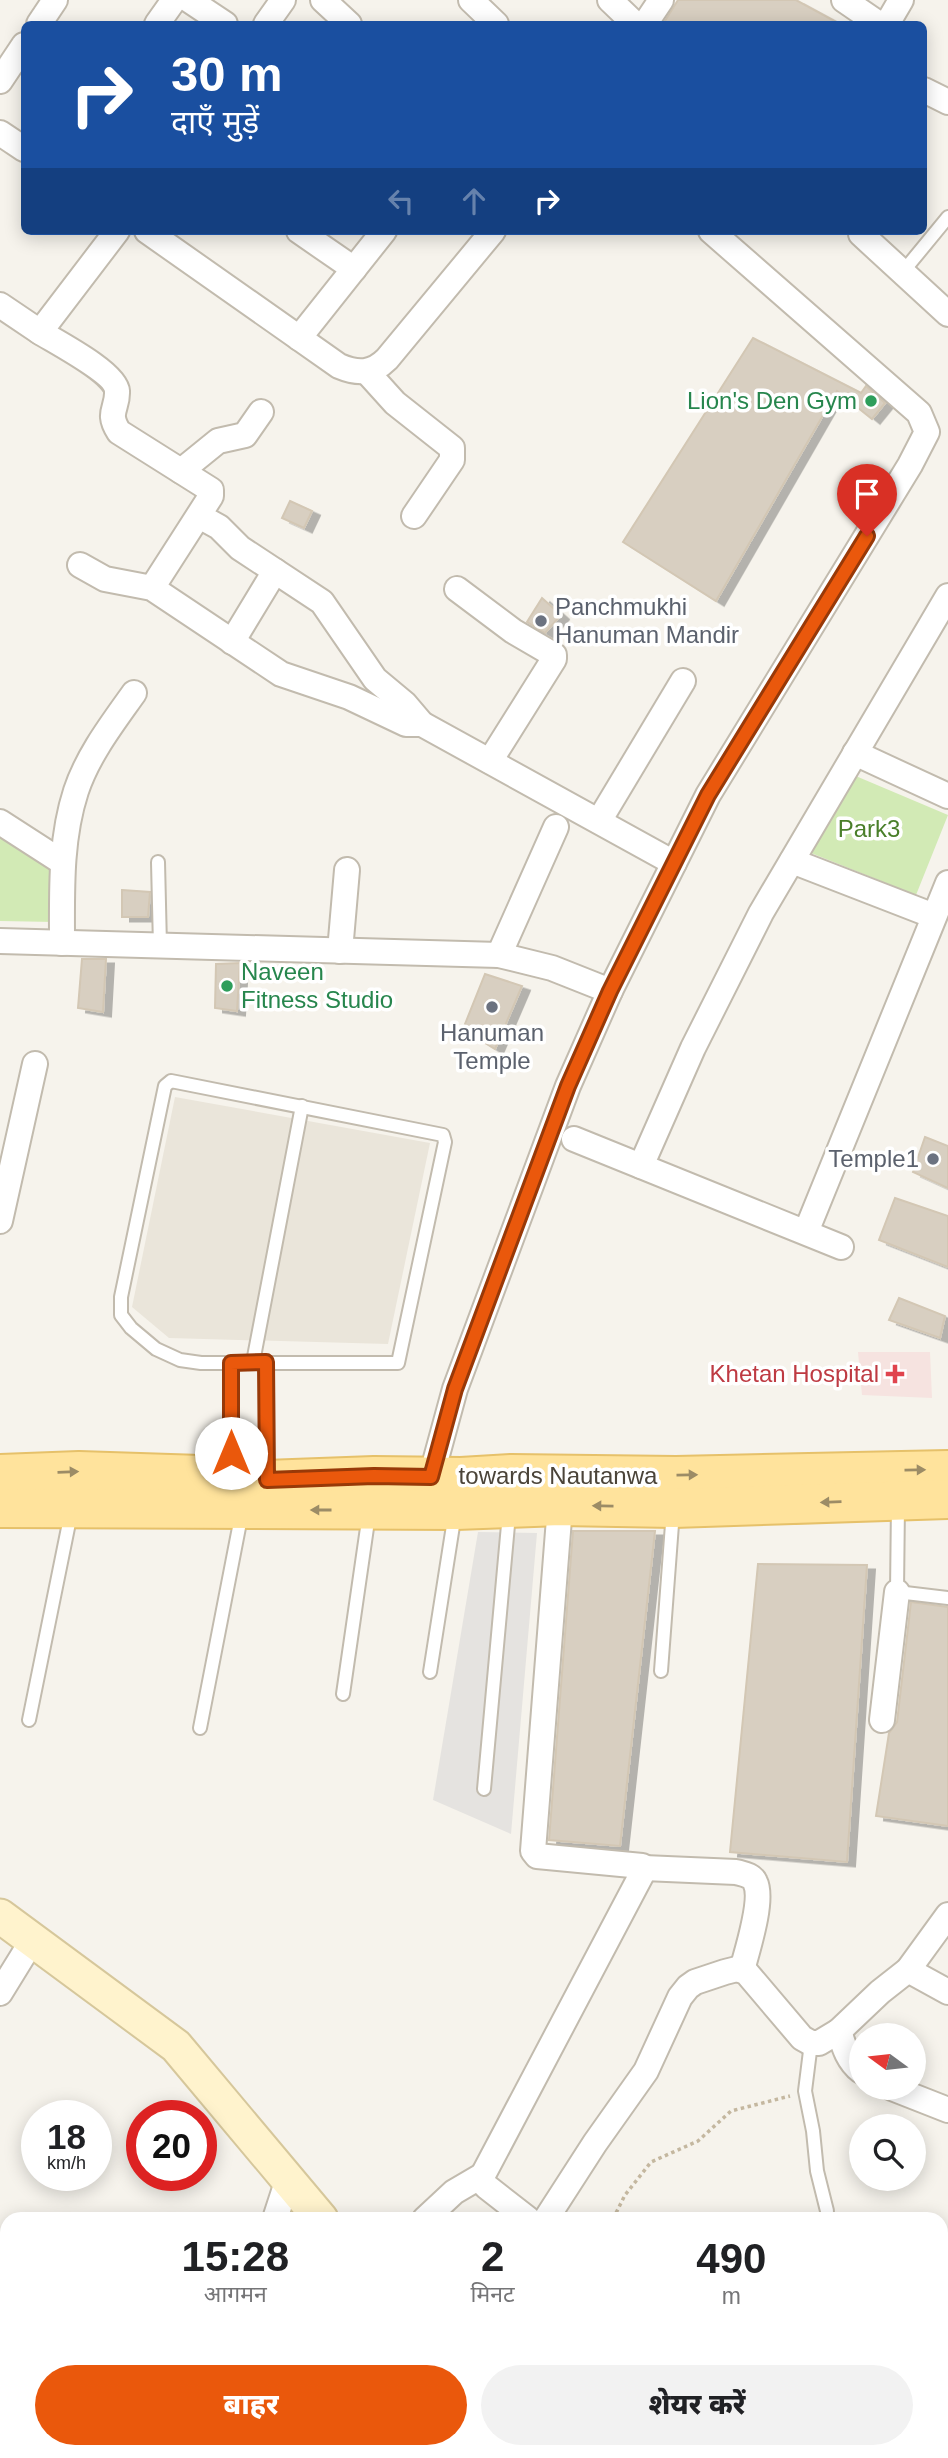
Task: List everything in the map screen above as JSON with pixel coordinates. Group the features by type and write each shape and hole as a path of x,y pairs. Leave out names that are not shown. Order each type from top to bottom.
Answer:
{"main road":[{"name":"towards Nautanwa","path":"0,1475 79,1471 247,1488 374,1476 676,1476 948,1470"},
{"path":"0,1508 72,1509 247,1488 369,1510 560,1506 674,1508 948,1499"}],"street":[{"path":"41,21 55,0"},
{"path":"159,21 174,0"},
{"path":"188,0 220,21"},
{"path":"267,21 283,0"},
{"path":"323,0 346,21"},
{"path":"471,0 493,21"},
{"path":"610,0 632,21"},
{"path":"647,21 660,0"},
{"path":"844,0 875,21"},
{"path":"889,21 901,0"},
{"path":"0,81 21,50"},
{"path":"927,92 948,102"},
{"path":"0,133 21,147"},
{"path":"40,332 114,235"},
{"path":"153,235 339,366 355,372 367,372 379,367 387,359 490,235"},
{"path":"305,235 354,269"},
{"path":"299,338 381,235"},
{"path":"431,1477 455,1389 568,1086 610,991 708,795 910,465 927,432 919,413 722,235"},
{"path":"862,235 948,314"},
{"path":"0,305 108,375 117,391 112,418 119,432 212,493 152,588"},
{"path":"367,372 395,403 447,443 454,453 414,516"},
{"path":"181,471 218,441 245,435 261,412"},
{"path":"199,516 219,527 240,548 322,602 375,679 405,704 422,724 674,863"},
{"path":"80,565 105,579 152,588 281,674 349,697 406,724 422,724"},
{"path":"232,642 275,571"},
{"path":"457,589 513,631 552,653 554,657 490,761"},
{"path":"641,1166 723,986 855,753 942,620 948,596"},
{"path":"599,821 683,681"},
{"path":"62,943 62,862 69,815 91,758 134,693"},
{"path":"855,753 948,796"},
{"path":"0,822 62,862"},
{"path":"499,955 556,827"},
{"path":"792,861 934,916"},
{"path":"340,951 347,870"},
{"path":"806,1232 948,883"},
{"path":"0,943 499,955 552,968 610,991"},
{"path":"0,943 569,975"},
{"path":"0,1221 12,1118 35,1064"},
{"path":"574,1139 841,1247"},
{"path":"560,1506 533,1851 537,1856 644,1868 736,1872 749,1875 755,1882 757,1892 754,1928 742,1970"},
{"path":"882,1720 897,1592"},
{"path":"519,2212 482,2182 484,2175 644,1868"},
{"path":"551,2212 646,2071 680,1997 688,1987 705,1978 742,1970 802,2038 811,2043 819,2043 839,2031 908,1970 948,1915"},
{"path":"0,1916 176,2046 315,2212"},
{"path":"0,1993 32,1941"},
{"path":"908,1970 948,1992"},
{"path":"839,2031 849,2058"},
{"path":"923,2100 948,2110"},
{"path":"433,2212 454,2192 484,2175"},
{"path":"277,2212 288,2179"}],"lane":[{"path":"902,273 948,217"},
{"path":"158,862 160,946"},
{"path":"171,1081 302,1106 441,1134 445,1138 398,1363 201,1363 167,1356 131,1328 121,1315 121,1297 165,1086 171,1081"},
{"path":"200,1728 247,1488 259,1362 302,1106"},
{"path":"231,1363 247,1488"},
{"path":"898,1500 897,1592 948,1598"},
{"path":"484,1789 509,1507"},
{"path":"661,1671 674,1508"},
{"path":"29,1720 72,1509"},
{"path":"343,1694 369,1510"},
{"path":"430,1671 456,1510"},
{"path":"811,2043 805,2091 817,2171 827,2211"}],"path":[{"path":"616,2212 625,2195 651,2162 698,2141 731,2111 777,2101 805,2091"}],"shaded area":[{"path":"175,1097 430,1143 388,1344 169,1338 132,1307"},
{"name":"Khetan Hospital","path":"858,1352 930,1352 932,1398 862,1395"},
{"path":"478,1532 537,1533 511,1834 433,1800"}],"green space":[{"name":"Park3","path":"851,774 948,815 916,895 806,851"},
{"path":"0,830 56,865 55,922 0,921"}],"building":[{"path":"678,0 796,0 834,21 665,21"},
{"path":"753,338 861,393 866,386 885,403 872,419 837,391 716,601 623,542"},
{"path":"290,501 312,511 304,528 282,518"},
{"name":"Panchmukhi Hanuman Mandir","path":"542,598 561,615 545,633 527,622"},
{"path":"122,890 150,892 148,917 122,917"},
{"path":"82,959 106,959 103,1012 78,1008"},
{"name":"Naveen Fitness Studio","path":"240,963 237,1011 215,1008 216,964"},
{"name":"Hanuman Temple","path":"485,974 522,986 495,1049 463,1029"},
{"name":"Temple1","path":"925,1137 948,1146 948,1188 913,1172"},
{"path":"895,1198 948,1216 948,1267 879,1240"},
{"path":"899,1298 945,1316 940,1338 889,1320"},
{"path":"573,1531 655,1531 620,1846 549,1840"},
{"path":"758,1564 867,1565 847,1862 730,1852"},
{"path":"911,1602 948,1607 948,1826 876,1816 889,1733 897,1722"}],"place":[{"name":"Lion's Den Gym","path":"871,401"},
{"name":"Panchmukhi Hanuman Mandir","path":"541,621"},
{"name":"Naveen Fitness Studio","path":"227,986"},
{"name":"Hanuman Temple","path":"492,1007"},
{"name":"Temple1","path":"933,1159"},
{"name":"Khetan Hospital","path":"895,1374"}],"route":[{"path":"231,1453 231,1363 266,1362 267,1480 431,1477 455,1389 568,1086 610,991 708,795 867,536"}]}
